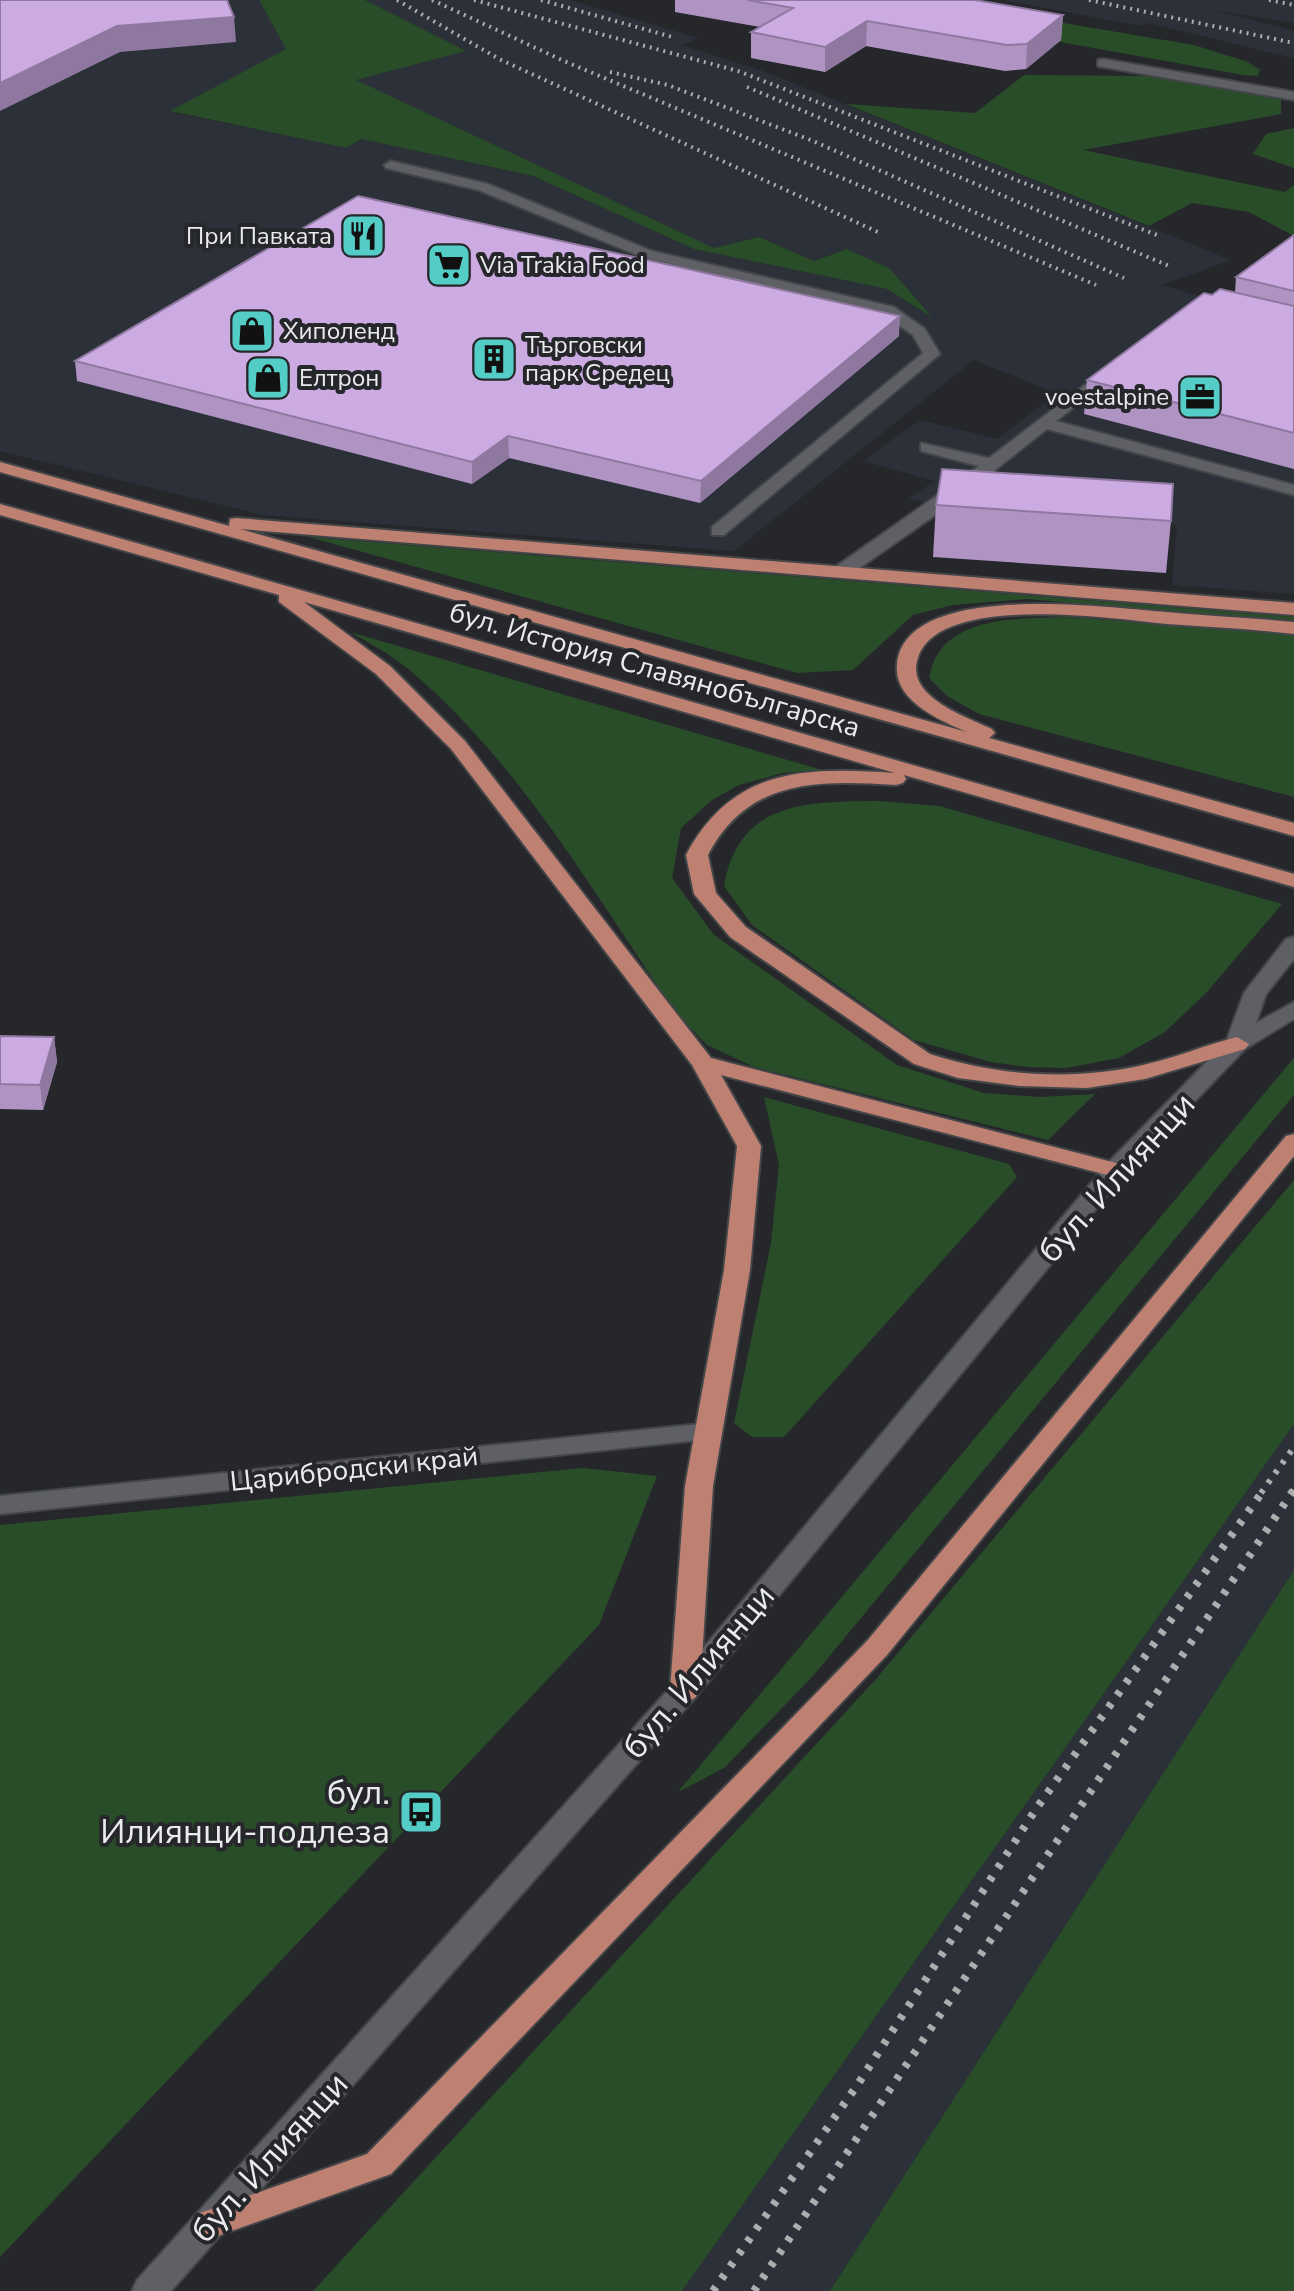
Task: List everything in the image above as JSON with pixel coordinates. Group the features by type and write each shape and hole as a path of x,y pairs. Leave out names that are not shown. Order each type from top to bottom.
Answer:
{"main road":[{"name":"бул. История Славянобългарска","path":"0,467 1294,830"},
{"name":"бул. История Славянобългарска","path":"0,509 1294,881"},
{"path":"181,519 1294,609"},
{"path":"271,587 383,670 458,745 703,1063 749,1146 737,1270 699,1486 685,1690"},
{"path":"1034,757 943,712 919,694 906,673 906,661 910,650 927,631 970,615 1023,608 1289,628"},
{"path":"967,789 841,776 803,779 746,798 717,820 697,855 705,894 738,932 852,1013 922,1059 958,1071 1019,1079 1087,1081 1145,1072 1237,1044"},
{"path":"703,1063 1115,1170"},
{"path":"209,2224 379,2164 877,1648 1294,1141"}],"street":[{"path":"1103,63 1294,96"},
{"path":"391,165 483,187 647,254 888,310 919,332 932,354 718,531"},
{"path":"841,572 992,464 1130,356"},
{"path":"1043,423 1294,490"},
{"path":"927,447 992,464"},
{"name":"бул. Илиянци","path":"1237,1044 1255,993 1294,944"},
{"name":"бул. Илиянци","path":"149,2291 685,1690 1115,1170 1237,1044 1294,1009"},
{"name":"Царибродски край","path":"0,1505 709,1432"}],"shaded area":[{"path":"0,0 259,0 286,49 171,112 346,148 361,139 532,176 694,249 887,289 929,315 889,268 847,249 814,261 759,237 714,248 355,80 465,51 365,0 570,0 698,38 681,45 763,71 1231,260 1162,285 1225,304 1294,252 1294,594 1172,585 1177,525 936,505 908,499 935,481 863,461 920,420 998,439 1057,393 974,360 734,551 263,515 0,451"},
{"path":"1002,0 1294,0 1294,23 1214,10 1294,31 1294,58 1148,23 1141,26"},
{"path":"1294,1424 1294,1570 830,2291 682,2291"}],"green space":[{"path":"259,0 365,0 466,51 356,80 714,248 759,237 814,261 847,249 889,268 932,317 887,289 694,249 533,176 361,139 346,148 170,111 286,49"},
{"path":"827,0 927,0 1194,45 1248,62 1260,70 1258,76 1243,75"},
{"path":"1024,75 1147,76 1281,97 1281,114 1083,150 1285,192 1294,185 1294,236 1249,212 1192,203 1149,226 846,104 975,113"},
{"path":"1294,128 1294,168 1253,154 1266,134"},
{"path":"309,537 1294,617 1294,622 1027,599 953,605 913,615 853,670 797,673"},
{"path":"1071,617 1294,635 1294,797 979,714 947,696 929,678 936,657 949,641 965,631 1006,620"},
{"path":"350,632 822,770 783,773 739,785 712,800 681,828 672,878 714,935 897,1065 984,1093 1040,1097 1095,1094 1048,1140 754,1067 707,1045 676,1013 553,831 485,744 407,668"},
{"path":"879,801 939,806 1282,904 1206,993 1165,1032 1119,1058 1066,1068 991,1062 914,1040 752,925 724,886 732,858 744,837 761,822 780,812 802,806"},
{"path":"1294,1058 1294,1095 813,1676 724,1768 678,1792"},
{"path":"764,1097 1009,1164 1017,1177 784,1437 752,1437 734,1423 771,1243 779,1165"},
{"path":"1294,1180 1294,1424 682,2291 313,2291 876,1679"},
{"path":"583,1468 657,1476 599,1625 0,2257 0,1525"},
{"path":"1294,1570 1294,2291 830,2291"}],"building":[{"path":"0,0 227,0 234,17 117,26 0,83"},
{"path":"747,0 975,0 1063,15 1027,44 1007,45 867,21 825,47 751,32 793,8"},
{"name":"Търговски парк Средец","path":"358,196 900,316 701,481 508,436 472,462 75,361"},
{"path":"1294,235 1294,291 1236,277"},
{"path":"1220,289 1294,306 1294,433 1087,380 1204,293 1212,295"},
{"path":"942,469 1173,484 1171,521 936,505"},
{"path":"0,1036 54,1037 40,1085 0,1084"}],"railway":[{"path":"397,0 499,59 880,233"},
{"path":"432,0 564,61 1096,285"},
{"path":"474,0 738,71 1157,235"},
{"path":"541,0 672,37"},
{"path":"1089,0 1294,43"},
{"path":"1269,0 1294,5"},
{"path":"610,72 668,85 813,141 1124,278"},
{"path":"747,87 1169,266"},
{"path":"1261,1493 1294,1447"},
{"path":"1291,1493 1294,1489"},
{"path":"713,2291 858,2084 1036,1809 1263,1491"},
{"path":"754,2291 1293,1491"}],"place":[{"name":"При Павката","path":"363,236"},
{"name":"Via Trakia Food","path":"449,265"},
{"name":"Хиполенд","path":"252,331"},
{"name":"Търговски парк Средец","path":"494,359"},
{"name":"Елтрон","path":"268,378"},
{"name":"voestalpine","path":"1200,397"},
{"name":"бул. Илиянци-подлеза","path":"421,1812"}]}
